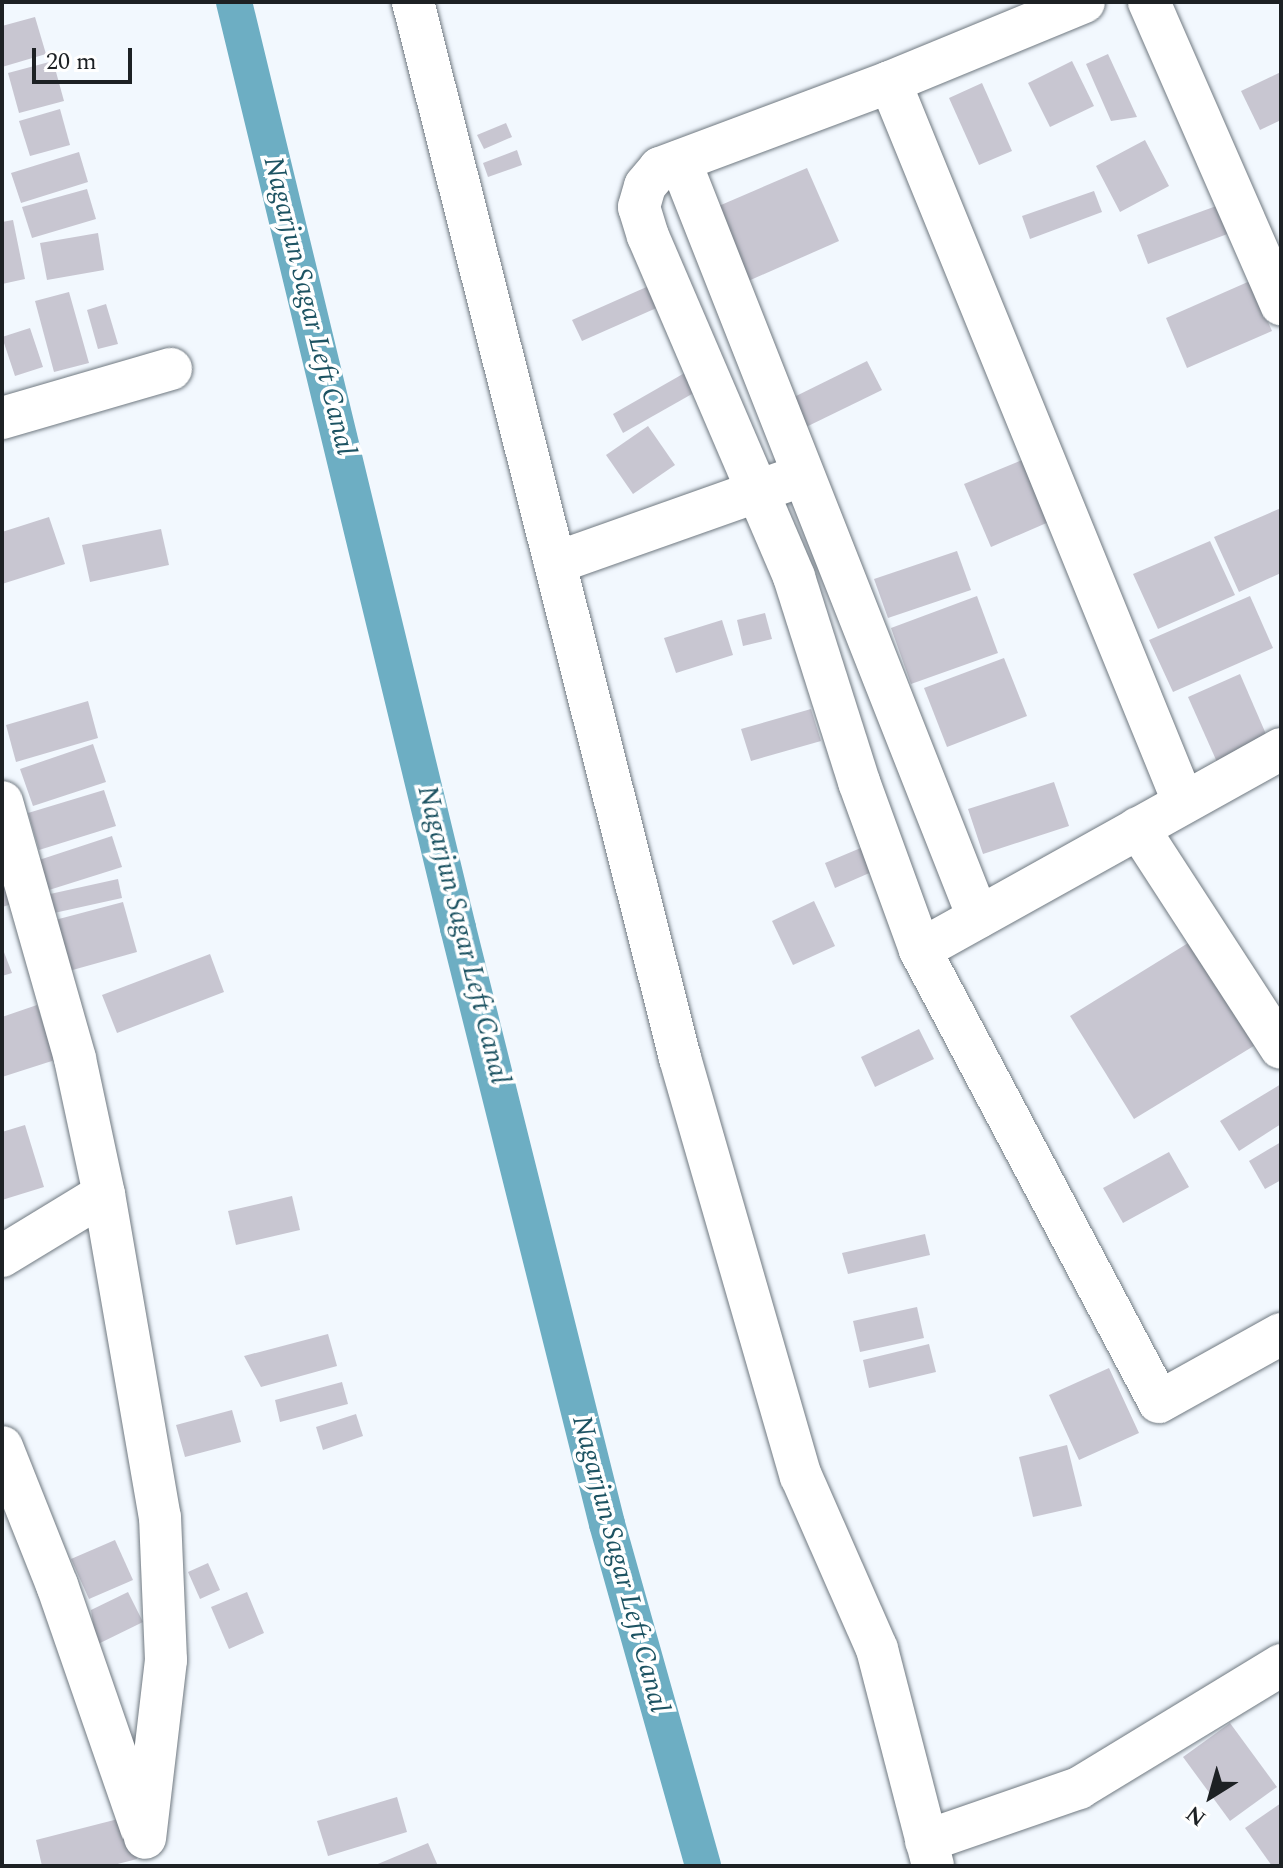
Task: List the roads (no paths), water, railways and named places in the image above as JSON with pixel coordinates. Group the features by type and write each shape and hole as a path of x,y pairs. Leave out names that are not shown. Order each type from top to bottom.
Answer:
{"street":[{"path":"413,2 680,1058 796,1461 877,1649 929,1854 1079,1788 1281,1665"},
{"path":"1084,2 890,82 660,168 645,186 639,207 648,236 794,577 859,782 920,950 1159,1402 1281,1334"},
{"path":"1149,2 1281,304"},
{"path":"890,82 1183,801"},
{"path":"680,161 978,917"},
{"path":"2,418 171,369"},
{"path":"555,563 804,475"},
{"path":"920,950 1281,749"},
{"path":"2,802 75,1059 104,1194 160,1517 166,1660 150,1852"},
{"path":"1138,828 1281,1048"},
{"path":"2,1256 104,1194"},
{"path":"2,1447 57,1585 150,1852"}],"waterway":[{"name":"Nagarjun Sagar Left Canal","path":"234,2 458,928 607,1524 703,1866"}]}
